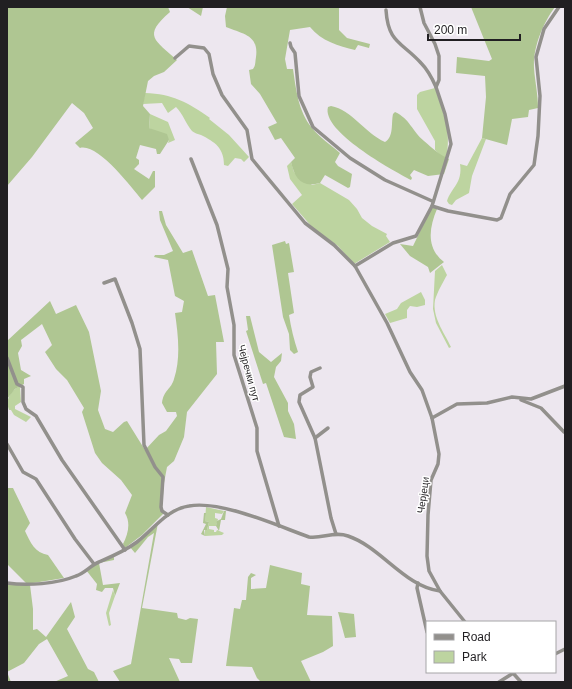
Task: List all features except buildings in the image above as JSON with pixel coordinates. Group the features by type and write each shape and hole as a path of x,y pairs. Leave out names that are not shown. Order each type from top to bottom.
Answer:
{"street":[{"path":"420,7 424,24 436,44 439,56 439,74 436,87"},
{"path":"432,206 448,211 492,220 501,218 510,194 534,166 538,136 540,96 536,58 544,29 559,7"},
{"path":"355,266 393,243 416,236 432,206 432,200 452,144 445,114 436,87 422,63 392,37 389,30 386,10"},
{"path":"290,43 291,48 295,53 298,96 313,127 356,162 384,180 412,193 432,200"},
{"name":"Черјеци","path":"175,58 189,46 204,48 209,54 213,74 222,95 247,130 252,159 305,223 334,245 355,266 387,323 410,372 422,390 432,418 438,445 439,460 431,480 427,556 429,571 440,590"},
{"name":"Чејречки пут","path":"191,159 217,224 228,269 226,287 234,325 234,355 257,428 256,451 279,526"},
{"path":"104,283 115,279 136,334 142,368 144,445 155,467 163,477 161,507 162,511 168,515"},
{"path":"7,358 17,384 23,387 23,402 26,409 36,416 65,465 125,550"},
{"path":"320,368 311,372 310,377 313,387 300,395 298,399 315,438 331,518 336,534"},
{"path":"432,418 457,404 487,403 516,398 534,398 565,386"},
{"path":"516,398 541,408 564,432"},
{"path":"315,438 328,428"},
{"path":"7,444 23,472 36,479 75,539 94,564"},
{"path":"7,583 31,585 68,579 77,576 94,564 114,557 137,542 168,515 184,507 199,505 242,512 308,537 315,538 336,534 350,536 368,546 418,583 432,590 440,590 464,621"},
{"path":"418,583 416,588 426,628"},
{"path":"556,654 565,649"},
{"path":"499,682 512,673"},
{"path":"515,673 521,682"}],"green space":[{"path":"7,7 168,7 170,12 156,27 154,32 155,38 177,60 164,72 154,76 148,81 143,106 150,114 149,128 167,134 169,140 160,154 157,154 156,149 140,145 136,158 139,160 139,164 134,169 149,179 153,171 155,171 155,187 142,200 114,167 105,159 96,152 87,148 80,148 75,143 93,128 84,113 72,103 32,157 7,186"},
{"path":"187,7 203,7 201,16"},
{"path":"227,7 339,7 339,30 347,38 370,44 369,48 358,45 355,50 337,45 319,36 310,27 290,30 285,59 287,69 293,69 298,100 307,121 322,138 340,153 335,162 338,166 352,174 350,187 348,188 325,175 320,183 314,184 304,183 297,177 291,162 295,158 281,138 275,140 268,127 277,123 260,94 251,84 249,70 253,69 255,65 255,44 248,36 226,27 225,16"},
{"path":"471,7 555,7 543,28 535,52 534,68 538,108 529,110 528,117 512,119 507,145 482,138 486,97 485,76 456,73 457,57 489,61 492,59"},
{"path":"435,88 446,122 448,148 446,158 441,156 435,150 435,141 417,109 417,95 420,92"},
{"path":"145,93 172,97 194,107 210,118 209,119 229,135 249,157 244,162 241,159 235,158 228,166 224,165 224,159 218,146 192,131 176,107 168,113 162,103 143,104"},
{"path":"331,106 339,108 345,112 385,142 390,137 393,114 395,112 400,115 424,141 449,159 444,174 428,176 414,170 410,175 412,178 411,180 389,168 360,149 335,127 329,117 328,107"},
{"path":"150,114 168,122 175,140 168,143 169,140 149,128"},
{"path":"482,138 486,139 472,176 469,193 456,200 452,205 449,204 447,201 460,176 460,164 467,166"},
{"path":"291,162 294,172 312,185 320,183 349,200 357,209 362,218 372,226 387,234 386,236 390,242 354,264 338,246 312,227 292,204 302,195 290,179 287,166"},
{"path":"432,207 437,209 431,230 432,244 438,256 444,262 430,273 428,267 410,256 400,244 413,246"},
{"path":"159,211 162,211 166,225 183,253 192,250 208,296 215,295 224,342 216,342 217,374 187,412 184,437 174,461 167,467 162,508 165,512 142,535 125,548 123,544 127,532 128,521 125,513 132,495 121,480 102,463 95,453 82,412 84,408 67,380 56,369 45,352 52,345 42,324 21,340 22,346 18,353 21,370 31,376 24,379 24,384 15,389 7,399 7,341 50,301 56,314 76,305 89,332 101,391 98,410 105,429 113,432 127,421 145,450 159,435 166,431 177,416 176,412 167,412 162,403 164,395 173,383 178,362 175,313 182,312 184,301 175,296 168,260 154,257 155,255 164,255 173,251 160,220"},
{"path":"285,241 286,244 289,243 294,272 288,273 294,313 289,315 298,352 294,354 290,350 289,334 283,317 272,245"},
{"path":"442,265 447,275 435,300 435,312 439,324 451,347 449,348 436,323 433,309 435,271"},
{"path":"421,292 425,300 425,305 417,307 410,306 407,310 407,318 390,323 385,314 397,309 401,303"},
{"path":"246,316 250,316 259,352 271,362 282,353 281,361 276,367 274,377 288,403 288,411 294,424 296,439 284,437 266,383 263,384 246,331 248,330"},
{"path":"20,386 21,402 15,406 15,409 31,417 26,422 14,415 11,410 9,410 8,406 9,396"},
{"path":"7,488 13,488 30,523 25,531 31,543 40,552 48,555 64,578 27,584 7,564"},
{"path":"206,507 224,511 222,514 215,513 215,518 218,519 216,526 209,526 209,529 214,530 214,532 217,530 224,533 222,535 205,536 205,530 207,530 209,522 205,521"},
{"path":"224,511 226,511 225,520 221,520 219,531 216,526 217,521 221,519"},
{"path":"204,513 206,513 205,521 209,522 207,530 204,530 205,536 201,534 206,524 203,523"},
{"path":"158,523 142,608 177,613 178,618 186,620 190,618 198,619 192,663 181,663 179,659 169,658 180,682 120,682 113,671 131,664 154,533 148,537 135,553 130,547"},
{"path":"114,557 114,560 99,563 103,585 120,583 115,596 113,588 105,588 102,592 96,590 97,584 86,570 98,562"},
{"path":"270,565 302,573 301,584 310,586 307,615 332,616 333,646 301,661 311,682 261,682 257,678 252,667 226,666 234,608 240,609 242,600 246,600 248,577 251,573 256,575 251,578 251,589 266,588"},
{"path":"7,584 30,585 33,609 33,630 37,629 46,637 71,602 75,617 67,629 88,669 94,672 99,682 54,682 68,676 47,639 39,644 24,663 7,672"},
{"path":"113,590 115,596 109,613 111,625 109,626 106,613"},
{"path":"338,612 354,614 356,637 345,638"},
{"path":"7,672 11,682 7,682"}]}
